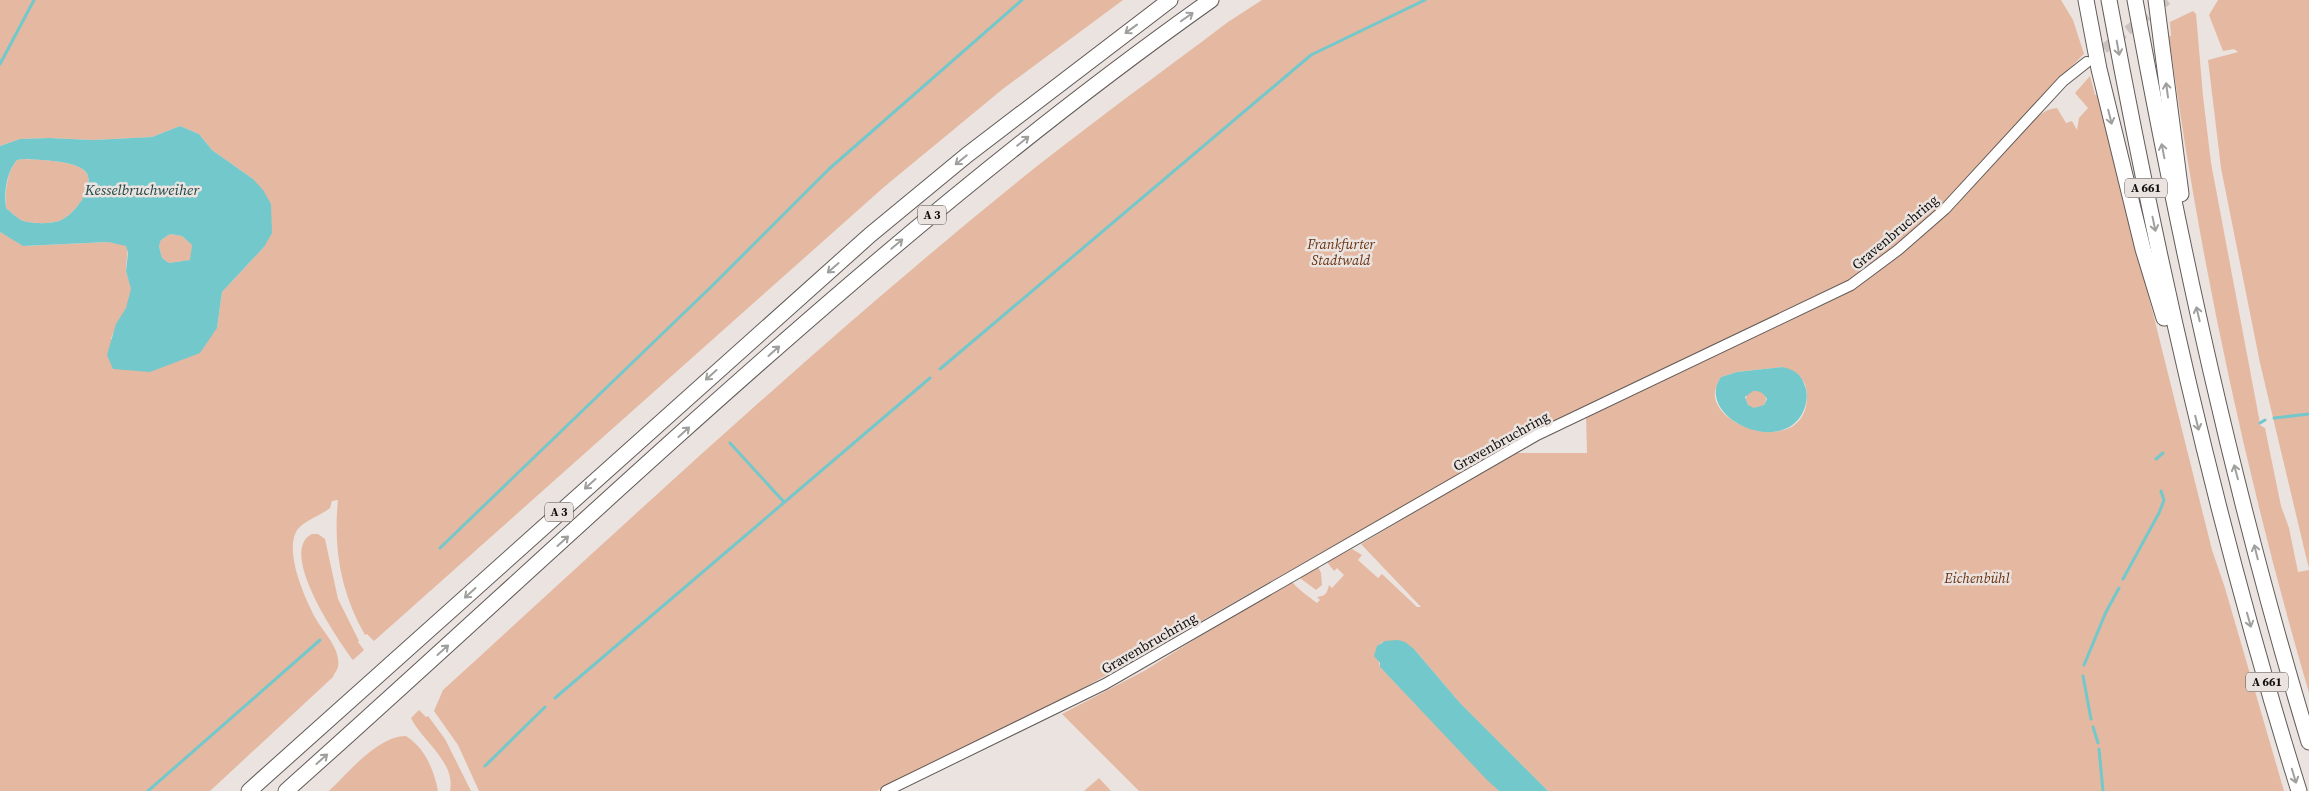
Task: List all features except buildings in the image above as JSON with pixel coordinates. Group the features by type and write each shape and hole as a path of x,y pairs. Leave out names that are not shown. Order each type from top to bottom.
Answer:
{"highway":[{"name":"A 3","path":"249,791 870,235 967,155 1170,0"},
{"name":"A 3","path":"286,791 856,279 1057,114 1211,0"},
{"path":"2074,0 2143,249 2161,309 2185,376"},
{"path":"2086,0 2093,66"},
{"name":"A 661","path":"2109,0 2133,131 2185,376 2236,573 2299,791"},
{"name":"A 661","path":"2135,0 2169,180 2228,441 2272,616 2309,742"},
{"path":"2156,0 2192,284"}],"street":[{"name":"Gravenbruchring","path":"886,791 1105,684 1537,435 1851,285 1886,260 1945,209 2063,81 2093,66"}],"green space":[{"path":"0,0 1123,0 1004,88 884,187 374,641 367,634 365,635 350,603 345,587 338,553 338,500 332,501 330,508 302,525 296,532 293,541 293,552 298,576 316,619 337,654 338,667 333,677 210,791 0,791 0,232 24,246 108,242 126,245 126,271 131,294 111,339 217,328 222,292 264,247 253,179 212,150 199,134 180,126 152,137 93,140 20,139 0,146"},
{"name":"Frankfurter Stadtwald","path":"1262,0 2061,0 2073,20 2084,54 2041,97 1964,184 1898,245 1844,285 1491,456 1066,698 877,791 479,791 458,745 434,711 443,690 791,374 933,252 1032,170 1088,127 1228,22"},
{"path":"2218,0 2309,0 2309,569 2260,363 2221,168 2208,60 2238,52 2234,49 2223,51 2209,15"},
{"path":"2193,11 2196,14 2211,163 2260,425 2265,428 2281,506 2289,528 2298,572 2309,570 2309,693 2286,612 2245,449 2210,284 2195,202 2169,36 2171,36 2170,22"},
{"name":"Eichenbühl","path":"2090,76 2095,95 2098,95 2112,149 2212,550 2225,588 2284,791 1548,791 1460,703 1414,649 1382,642 1376,649 1380,667 1499,791 1139,791 1062,714 1144,671 1242,610 1292,582 1317,603 1320,600 1317,597 1325,594 1329,585 1332,588 1344,575 1337,568 1334,571 1327,562 1352,549 1362,555 1358,560 1378,578 1382,574 1417,607 1421,607 1361,544 1514,453 1587,453 1586,415 1858,287 1918,237 1956,202 2037,117 2050,109 2057,108 2066,123 2072,121 2077,130 2079,118 2088,108 2075,93","holes":["1782,367 1797,374 1803,380 1807,390 1803,414 1794,426 1780,431 1764,432 1747,428 1732,420 1721,410 1715,398 1716,387 1721,377 1737,372"]},
{"path":"17,160 64,162 84,170 88,176 89,183 87,191 77,206 65,218 51,223 29,222 21,220 6,208 6,189 10,171"},
{"path":"170,234 182,236 192,245 191,260 169,263 162,258 159,246 161,240"},
{"path":"1756,389 1763,392 1766,399 1763,406 1756,409 1749,406 1746,399 1749,392"},
{"path":"312,534 318,534 325,539 338,599 358,642 364,650 353,660 324,616 306,576 302,558 303,543"},
{"path":"1318,567 1321,573 1322,585 1316,590 1300,578"},
{"path":"419,710 426,717 428,716 445,739 471,791 450,791 448,771 443,761 411,718"},
{"path":"406,736 413,741 428,760 438,791 329,791 364,756 375,748 395,738"},
{"path":"1099,778 1111,791 1084,791"}],"water":[{"name":"Kesselbruchweiher","path":"180,126 199,134 212,150 253,179 263,190 271,204 272,233 264,247 222,292 217,328 200,353 150,372 113,369 107,355 116,324 126,308 131,289 126,271 128,253 126,246 108,242 23,246 0,232 0,146 20,139 93,140 152,137","holes":["17,160 64,162 84,170 88,176 87,191 77,206 65,218 51,223 29,222 21,220 6,208 5,196 10,171","170,234 182,236 192,245 190,260 169,263 162,258 159,246 161,240"]},
{"path":"1782,367 1795,372 1803,380 1807,392 1805,408 1802,414 1791,426 1775,432 1759,431 1742,426 1728,417 1719,405 1716,391 1721,377 1737,372","holes":["1753,391 1763,393 1767,399 1764,405 1754,408 1748,405 1745,397"]},
{"path":"1398,640 1405,642 1414,649 1460,703 1548,791 1499,791 1487,780 1380,667 1380,663 1374,656 1377,646 1385,641"}],"waterway":[{"path":"0,64 34,0"},
{"path":"440,548 715,283 829,169 1022,0"},
{"path":"940,369 1311,55 1425,0"},
{"path":"555,698 930,378"},
{"path":"2274,418 2309,414"},
{"path":"2260,423 2265,420"},
{"path":"730,443 784,502"},
{"path":"2156,459 2163,453"},
{"path":"2123,579 2159,513 2164,500 2161,491"},
{"path":"2084,665 2106,612 2119,588"},
{"path":"148,791 320,640"},
{"path":"2083,676 2091,719"},
{"path":"485,766 545,707"},
{"path":"2093,727 2098,743"},
{"path":"2099,749 2103,791"}],"tunnel":[{"path":"2092,58 2167,0"}]}
